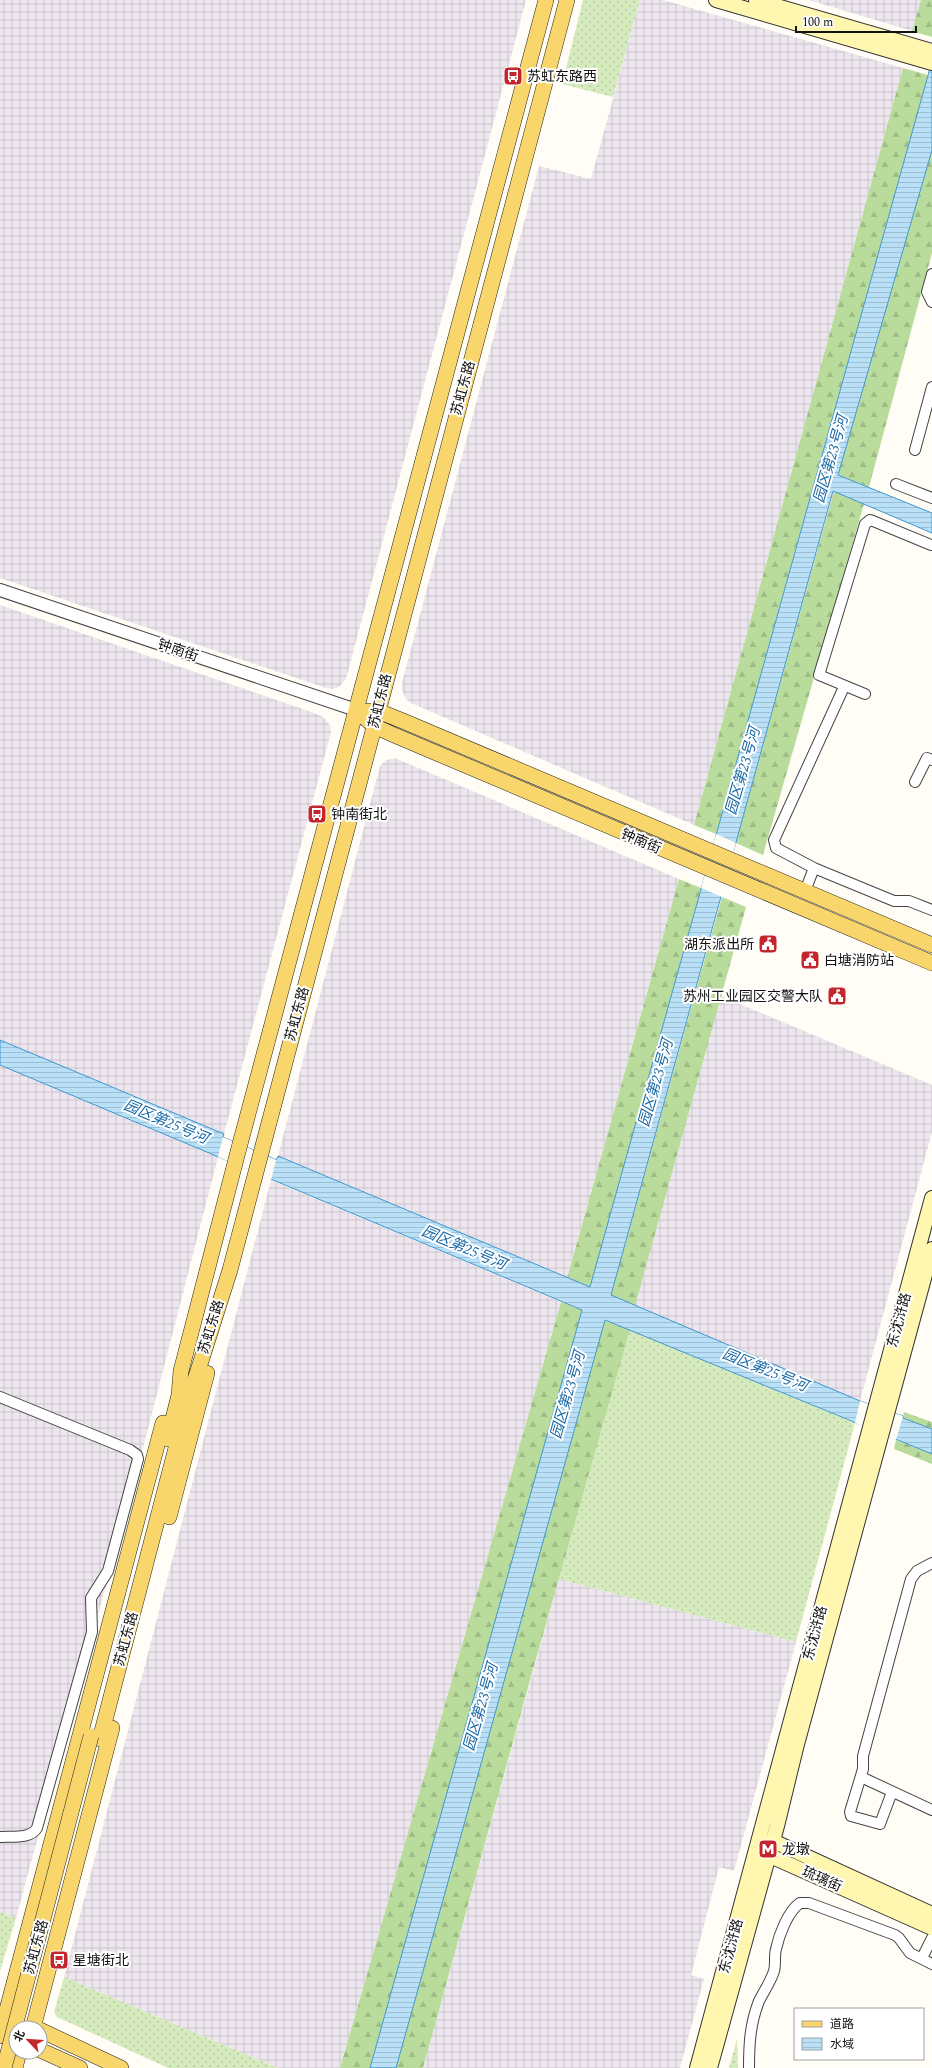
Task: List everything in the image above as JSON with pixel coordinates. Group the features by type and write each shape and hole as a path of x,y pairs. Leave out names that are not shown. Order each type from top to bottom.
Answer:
{"main road":[{"name":"苏虹东路","path":"96,1738 179,1395 182,1371 234,1164 546,0"},
{"name":"苏虹东路","path":"23,2020 96,1738 188,1402 230,1270 566,0"},
{"path":"716,0 932,59"},
{"path":"756,0 932,59"},
{"name":"钟南街","path":"356,710 378,711 932,945"},
{"name":"钟南街","path":"356,710 374,726 727,878 932,963"},
{"name":"东沈浒路","path":"710,2068 773,1841 882,1409 932,1198"},
{"name":"东沈浒路","path":"882,1409 932,1249"},
{"path":"23,2020 225,1306 230,1270"},
{"path":"4,2010 171,1392 182,1371"},
{"name":"东沈浒路","path":"697,2068 757,1847 876,1432"},
{"path":"757,1847 773,1841"},
{"name":"琉璃街","path":"773,1841 932,1914"},
{"name":"琉璃街","path":"757,1847 769,1855 932,1928"},
{"path":"4,2010 12,2020"},
{"path":"4,2010 12,2020"},
{"path":"48,2041 121,2068"},
{"path":"48,2054 80,2068"},
{"path":"4,2068 8,2059"}],"street":[{"path":"932,274 927,292 932,302"},
{"path":"915,450 932,387"},
{"path":"896,484 932,498"},
{"path":"865,694 844,687 819,675 865,524 870,520 873,520 931,545"},
{"name":"钟南街","path":"0,590 356,710"},
{"path":"844,687 774,840 776,848 779,851 814,868 894,901 909,901 932,910"},
{"path":"915,782 927,758 932,760"},
{"path":"805,891 814,868"},
{"path":"0,1397 130,1450 137,1456 138,1459 108,1571 91,1598 92,1632 37,1828 35,1832 28,1836 0,1837"},
{"path":"892,1792 880,1824 851,1816 850,1812 861,1777 863,1756 911,1578 917,1571 932,1563"},
{"path":"861,1777 932,1810"},
{"path":"750,2068 749,2043 752,2023 760,2000 775,1969 776,1949 781,1936 793,1910 800,1903 810,1903 846,1918 879,1928 899,1938 910,1953 932,1964"},
{"path":"922,1958 932,1938"}],"shaded area":[{"path":"0,0 526,0 346,679 339,687 332,689 326,688 0,578"},
{"path":"640,0 663,0 903,68 694,825 411,703 406,699 402,690 402,683 539,166 591,179"},
{"path":"809,0 921,0 912,31"},
{"path":"0,605 317,714 323,717 330,725 331,732 224,1134 0,1040"},
{"path":"395,758 679,879 567,1277 278,1156 380,766 386,760"},
{"path":"721,996 932,1085 932,1132 860,1401 635,1306"},
{"path":"0,1065 218,1157 142,1452 16,1918 0,1912"},
{"path":"271,1180 561,1302 340,2068 278,2068 64,1977"},
{"path":"559,1579 796,1642 734,1871 719,1867 691,1975 704,1979 680,2068 423,2068"}],"green space":[{"path":"583,0 640,0 613,97 562,84"},
{"path":"921,0 932,0 932,37 912,31"},
{"path":"903,68 928,75 716,834 694,825"},
{"path":"932,150 932,253 869,487 838,475"},
{"path":"834,491 864,504 763,855 736,843"},
{"path":"679,879 701,888 590,1287 567,1278"},
{"path":"722,897 746,907 635,1306 611,1296"},
{"path":"561,1302 582,1310 370,2068 340,2068"},
{"path":"605,1320 630,1330 531,1677 423,2068 396,2068"},
{"path":"630,1330 855,1423 796,1642 559,1579"},
{"path":"904,1412 932,1422 932,1429 903,1418"},
{"path":"896,1440 932,1454 932,1464 894,1449"},
{"path":"0,1912 16,1918 0,1971"},
{"path":"64,1977 278,2068 168,2068 57,2017 54,2012"},
{"path":"737,2039 738,2068 729,2068"}],"water":[{"path":"932,61 932,150 838,475 932,513 932,533 833,491 611,1295 860,1401 903,1416 903,1418 932,1429 932,1454 605,1320 396,2068 370,2068 582,1310 0,1065 0,1040 224,1134 223,1137 276,1160 278,1156 590,1287"}],"pier":[{"path":"716,834 736,843 722,897 701,888"},
{"path":"223,1137 276,1160 271,1180 218,1157"},
{"path":"860,1401 903,1416 896,1440 855,1423"}],"place":[{"name":"苏虹东路西","path":"513,76"},
{"name":"钟南街北","path":"317,814"},
{"name":"湖东派出所","path":"768,944"},
{"name":"白塘消防站","path":"810,960"},
{"name":"苏州工业园区交警大队","path":"837,996"},
{"name":"龙墩","path":"768,1849"},
{"name":"星塘街北","path":"59,1960"}],"water label":[{"name":"园区第23号河","path":"831,459"},
{"name":"园区第23号河","path":"743,771"},
{"name":"园区第23号河","path":"656,1083"},
{"name":"园区第25号河","path":"166,1122"},
{"name":"园区第25号河","path":"464,1248"},
{"name":"园区第25号河","path":"765,1370"},
{"name":"园区第23号河","path":"568,1395"},
{"name":"园区第23号河","path":"481,1707"}]}
